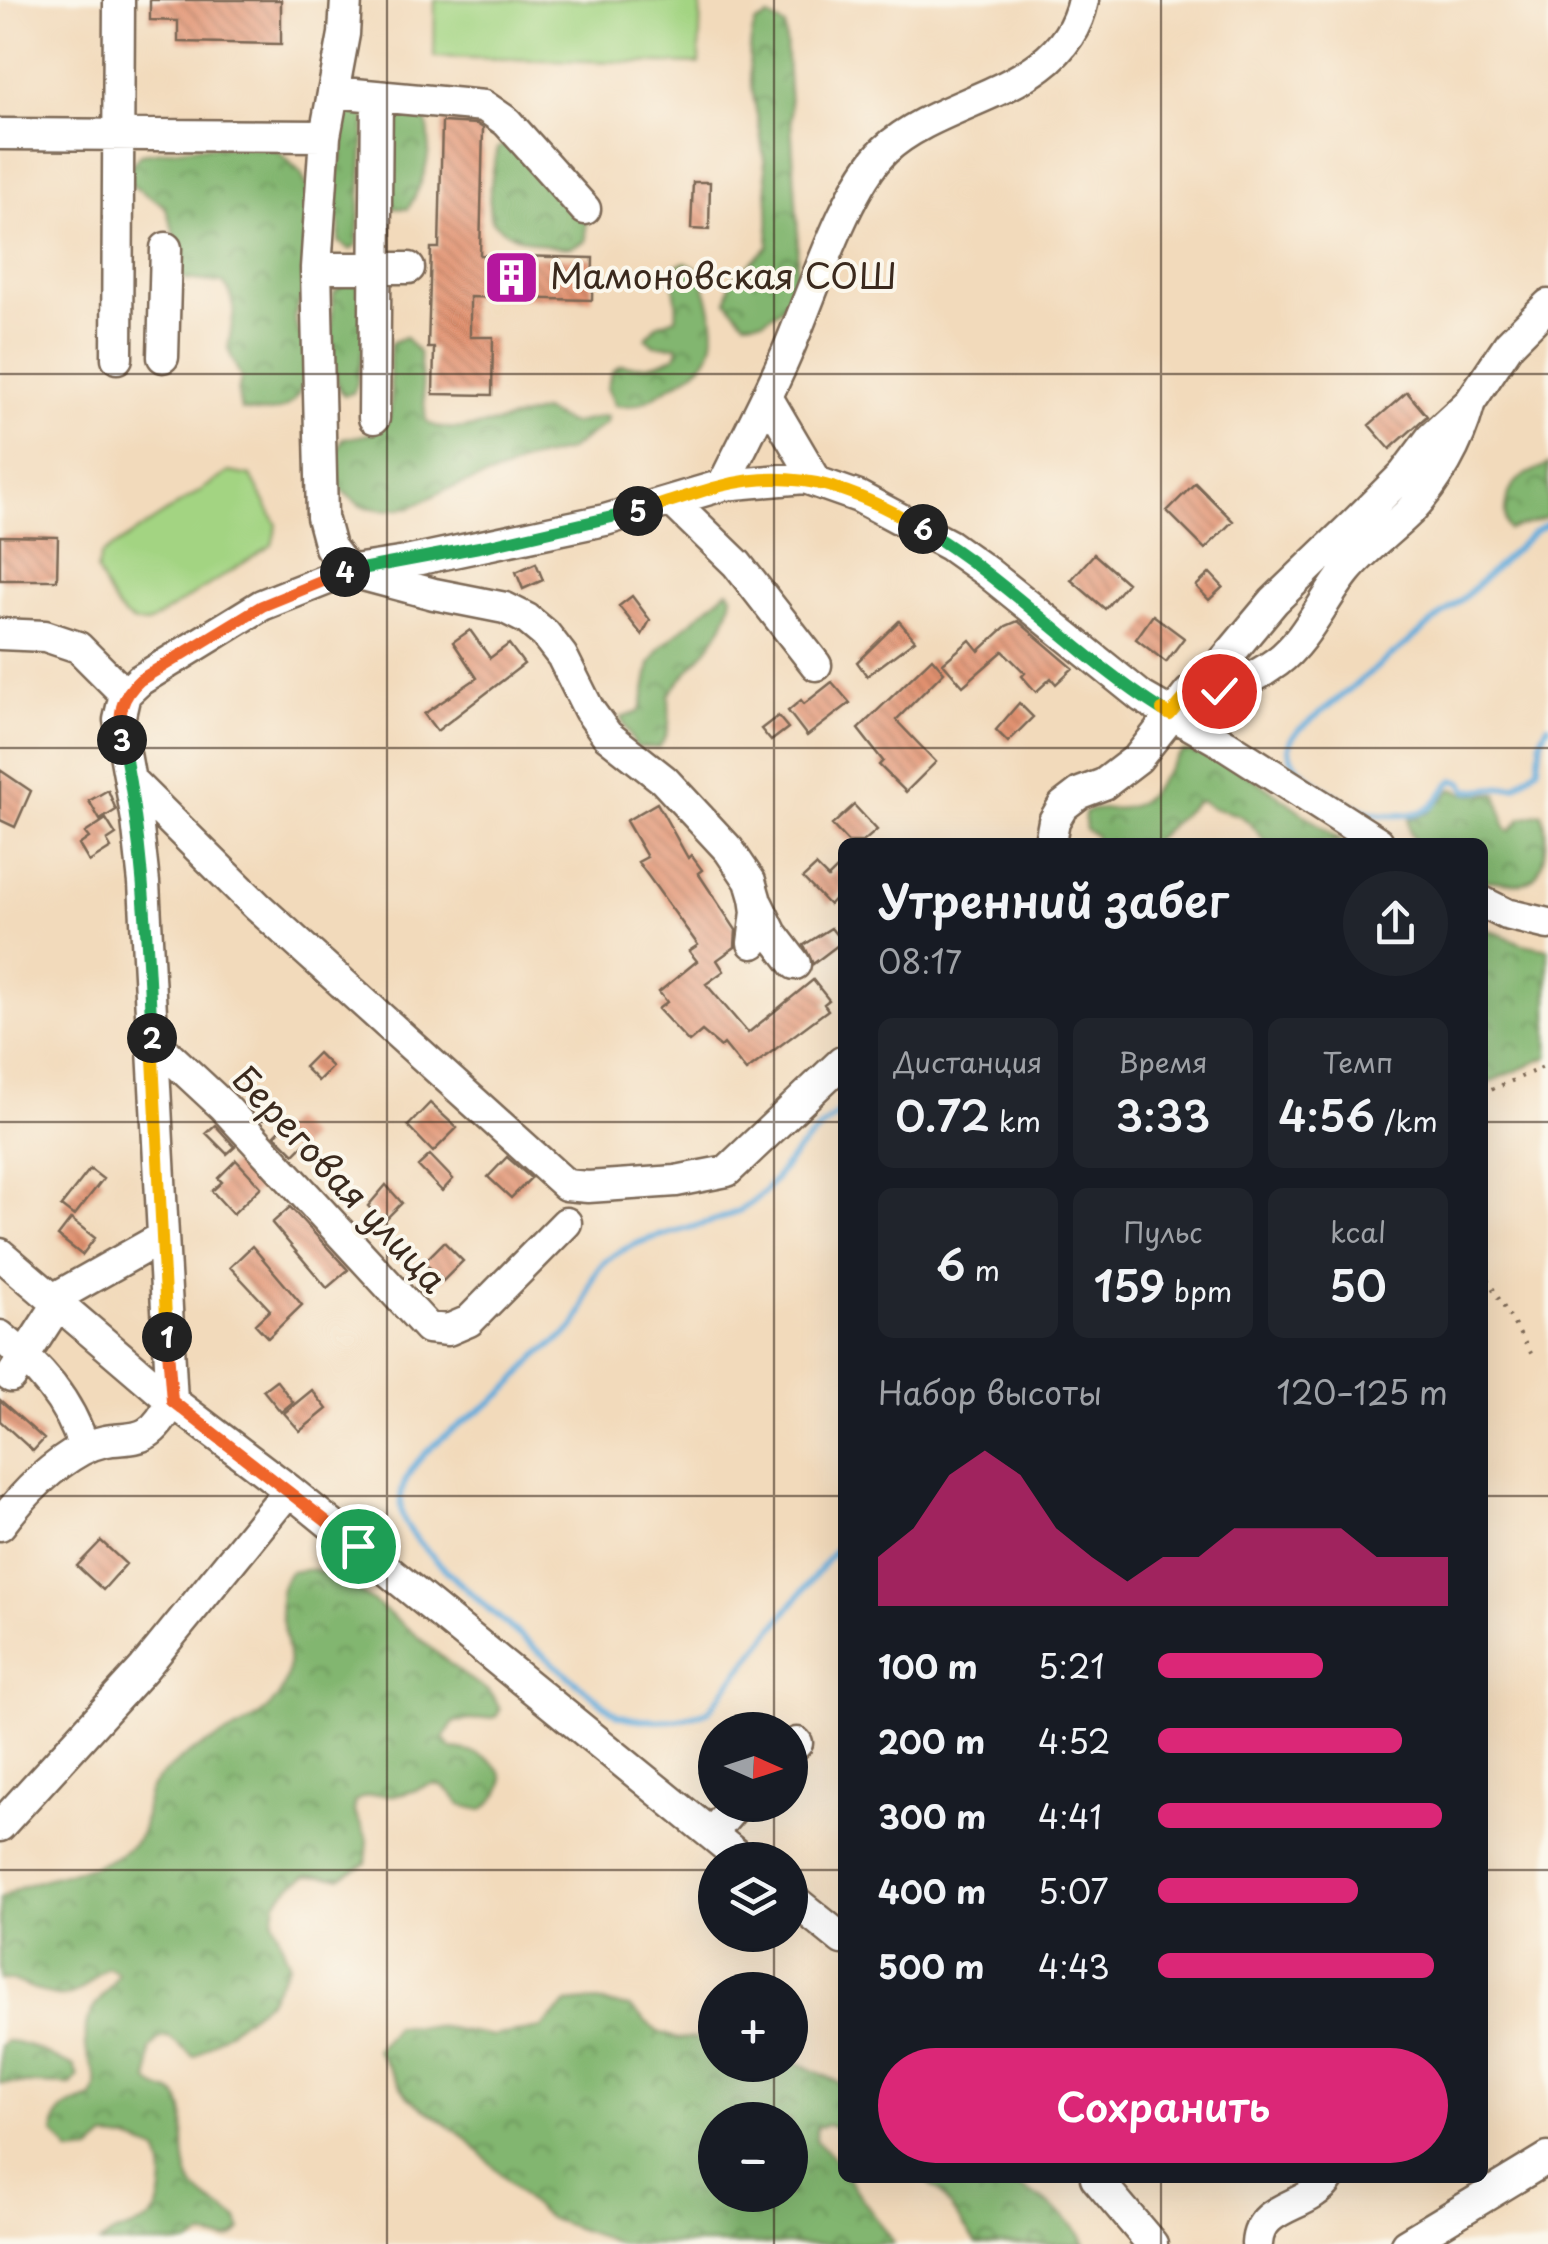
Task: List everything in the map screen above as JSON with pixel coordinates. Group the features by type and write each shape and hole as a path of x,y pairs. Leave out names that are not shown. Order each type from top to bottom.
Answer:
{"street":[{"path":"117,358 119,0"},
{"path":"346,0 325,136 316,268 322,517 330,547 348,571 505,608 536,626 562,656 598,724 621,748 654,770 713,830 750,881 772,934 795,964"},
{"path":"722,485 766,397 869,166 899,138 924,123 1047,64 1066,42 1081,8 1112,0"},
{"path":"332,92 468,103 496,113 585,208"},
{"path":"374,418 377,96"},
{"path":"0,134 325,136"},
{"path":"163,357 166,248"},
{"path":"316,268 409,268"},
{"path":"117,302 164,303"},
{"path":"1051,838 1063,806 1138,758 1180,704 1218,668 1274,601 1404,474 1431,438 1470,402 1508,344 1548,305"},
{"path":"766,397 817,482"},
{"path":"1180,704 1226,688 1275,664 1289,651 1345,572 1372,542 1411,509 1458,440 1470,402"},
{"path":"0,1525 35,1487 84,1448 148,1434 172,1401 144,883 120,720 125,694 155,671 262,606 348,571 510,541 673,502 722,485 781,478 817,482 884,508 949,544 1117,678 1180,704 1218,740 1372,838"},
{"path":"673,502 737,564 816,664"},
{"path":"0,634 45,636 78,646 125,694"},
{"path":"1218,740 1215,714 1226,688"},
{"path":"130,780 285,932 566,1185 676,1181 728,1170 838,1066"},
{"path":"753,943 756,898"},
{"path":"1488,904 1531,922 1548,924"},
{"name":"Береговая улица","path":"152,1040 222,1106 428,1328 448,1330 469,1321 566,1224"},
{"path":"18,1366 56,1302 163,1237"},
{"path":"0,1254 172,1401 289,1490 721,1842"},
{"path":"0,1336 18,1366 56,1391 84,1448"},
{"path":"0,1826 144,1668 289,1490"},
{"path":"711,1834 721,1822"},
{"path":"808,1913 838,1937"},
{"path":"1406,2244 1548,2158"},
{"path":"1100,2183 1152,2244"},
{"path":"1256,2244 1260,2224 1310,2197 1324,2183"}],"path":[{"path":"1488,1091 1548,1065"},
{"path":"1488,1280 1535,1360"}],"green space":[{"path":"435,0 701,0 699,64 434,57"},
{"path":"769,17 785,26 798,234 796,284 783,307 764,320 745,321 727,301 731,280 768,247 766,179 750,54 755,23"},
{"path":"349,101 366,105 357,245 350,250 339,242 340,225 333,210 336,170 342,157 340,130"},
{"path":"400,106 423,112 429,136 424,174 408,209 394,208 388,194 391,118"},
{"path":"507,143 586,222 586,241 571,247 552,246 515,236 496,225 490,212 491,183 498,148"},
{"path":"201,146 275,148 301,173 309,191 305,288 294,316 298,332 308,341 305,374 296,398 276,411 241,410 241,378 228,349 234,312 230,292 223,283 186,279 172,271 179,247 165,206 131,185 130,166 141,154"},
{"path":"686,262 699,269 713,320 714,334 707,357 692,373 647,400 636,405 615,405 607,388 612,372 621,365 650,365 677,354 678,346 654,345 646,338 656,325 676,318 672,267"},
{"path":"351,279 360,288 367,313 357,384 353,393 344,395 333,362 333,303 334,293"},
{"path":"405,337 419,353 426,421 436,426 482,426 543,411 572,423 608,417 605,424 568,451 524,461 411,507 385,510 361,506 340,489 329,471 343,438 365,435 387,420 391,408 391,343"},
{"path":"1548,464 1548,517 1509,530 1505,508 1513,486"},
{"path":"229,472 251,476 277,525 272,545 147,624 128,619 115,606 97,571 101,555"},
{"path":"728,590 732,595 723,624 669,695 669,723 663,742 658,748 636,747 621,718 639,712 642,707 650,664 661,647"},
{"path":"1183,752 1223,762 1266,786 1338,838 1262,838 1242,817 1202,801 1196,802 1156,838 1096,838 1086,830 1084,812 1126,808 1140,802"},
{"path":"1452,789 1468,794 1497,794 1506,829 1510,831 1521,818 1542,813 1542,863 1531,879 1523,883 1488,881 1488,838 1414,838 1409,819 1428,813"},
{"path":"1488,929 1548,949 1548,1057 1488,1083"},
{"path":"313,1569 372,1601 493,1697 500,1710 496,1717 454,1722 443,1738 452,1749 490,1761 502,1777 501,1787 482,1810 460,1805 444,1787 437,1785 395,1795 369,1795 354,1802 354,1812 368,1840 366,1863 341,1877 307,1875 276,1902 273,1920 289,1963 269,2000 194,2057 169,2037 160,2038 150,2049 149,2081 174,2094 182,2106 184,2156 190,2180 203,2196 238,2219 241,2230 228,2239 203,2236 189,2244 99,2244 154,2216 163,2185 157,2151 130,2140 106,2138 91,2151 70,2153 54,2133 61,2112 92,2098 95,2091 96,2080 86,2050 86,2028 91,2013 118,1973 108,1967 67,1996 0,1980 0,1899 27,1885 91,1867 127,1849 140,1834 148,1795 161,1776 186,1756 263,1713 275,1701 288,1673 280,1599 283,1585 290,1572"},
{"path":"588,2001 629,2007 658,2032 678,2039 698,2038 698,2082 808,2082 808,2068 838,2082 838,2128 816,2127 816,2140 836,2162 838,2183 851,2183 894,2244 620,2244 548,2218 466,2138 408,2097 376,2050 395,2026 441,2027 492,2036 542,2028 567,2003"},
{"path":"6,2041 24,2044 74,2066 78,2077 71,2085 0,2083 0,2046"},
{"path":"929,2183 1009,2183 1058,2212 1085,2244 976,2244 939,2191"}],"building":[{"path":"150,0 281,0 281,44 178,42 178,21 150,20"},
{"name":"Мамоновская СОШ","path":"442,122 477,124 483,128 480,255 593,258 592,300 470,297 470,337 493,337 492,395 433,394 434,348 428,348 431,248 439,248"},
{"path":"693,182 710,182 709,230 691,229"},
{"path":"1407,392 1427,416 1390,449 1369,425"},
{"path":"1195,483 1233,521 1205,549 1167,511"},
{"path":"0,536 58,537 57,580 0,580"},
{"path":"1094,554 1127,583 1105,609 1071,580"},
{"path":"536,563 543,580 523,589 516,572"},
{"path":"1210,573 1223,587 1209,600 1196,586"},
{"path":"632,596 650,620 642,635 619,606"},
{"path":"1153,615 1184,638 1166,662 1136,639"},
{"path":"899,621 915,640 867,676 857,662"},
{"path":"1018,621 1073,668 1056,684 1051,678 1036,692 1022,676 1025,673 1003,651 963,686 943,663 970,640 979,651 1006,626"},
{"path":"470,630 490,658 509,644 524,664 437,731 424,714 477,678 453,642"},
{"path":"932,658 944,672 896,720 936,762 906,792 879,765 883,761 858,729"},
{"path":"832,682 850,703 807,736 788,711"},
{"path":"1019,703 1033,717 1008,742 996,730"},
{"path":"778,716 788,728 771,741 761,729"},
{"path":"0,770 31,791 15,827 0,820"},
{"path":"108,790 116,810 100,820 89,801"},
{"path":"657,803 736,930 735,947 717,960 724,971 706,984 748,1033 813,980 829,1000 824,1004 828,1010 746,1071 724,1044 721,1047 702,1031 689,1042 658,1009 667,1002 659,992 697,961 689,951 698,945 638,862 647,857 626,821"},
{"path":"854,805 877,830 868,838 844,838 832,825"},
{"path":"106,819 116,835 107,841 111,848 89,862 79,845 89,838 85,833"},
{"path":"816,866 828,878 838,868 838,895 829,905 803,878"},
{"path":"831,928 838,937 838,945 813,964 804,945"},
{"path":"318,1053 332,1067 318,1081 304,1067"},
{"path":"430,1103 457,1128 433,1152 408,1126"},
{"path":"291,1119 310,1138 294,1154 275,1135"},
{"path":"215,1125 235,1147 227,1154 206,1133"},
{"path":"430,1155 453,1179 442,1191 418,1166"},
{"path":"507,1157 531,1178 511,1198 488,1177"},
{"path":"236,1160 261,1187 233,1214 212,1191 222,1182 218,1178"},
{"path":"90,1169 103,1179 74,1216 61,1206"},
{"path":"386,1185 402,1203 383,1222 368,1206"},
{"path":"290,1207 348,1270 327,1288 272,1223"},
{"path":"71,1219 95,1238 82,1255 58,1236"},
{"path":"444,1242 463,1261 443,1281 424,1262"},
{"path":"252,1246 302,1305 268,1338 255,1324 270,1310 230,1267"},
{"path":"276,1380 293,1402 281,1412 263,1390"},
{"path":"312,1390 327,1409 300,1431 284,1413"},
{"path":"0,1400 44,1439 33,1451 0,1421"},
{"path":"101,1541 126,1564 103,1590 77,1566"}],"waterway":[{"path":"1548,524 1534,532 1462,599 1300,729 1289,749 1291,758 1308,777 1346,802 1373,813 1406,815 1428,809 1454,780 1463,783 1468,791 1516,786 1538,767 1541,739 1548,725"},
{"path":"838,1114 803,1145 750,1204 707,1223 637,1243 606,1261 590,1284 574,1327 537,1355 503,1393 435,1444 419,1460 401,1495 402,1515 434,1558 534,1648 617,1715 640,1720 675,1720 709,1710 838,1546"}],"place":[{"name":"Мамоновская СОШ","path":"511,277"}],"route":[{"path":"358,1546 172,1401 144,883 120,720 125,694 140,680 229,624 292,592 348,571 606,520 722,485 781,478 805,478 830,485 910,521 949,544 1117,678 1170,715 1189,692 1219,691"}]}
